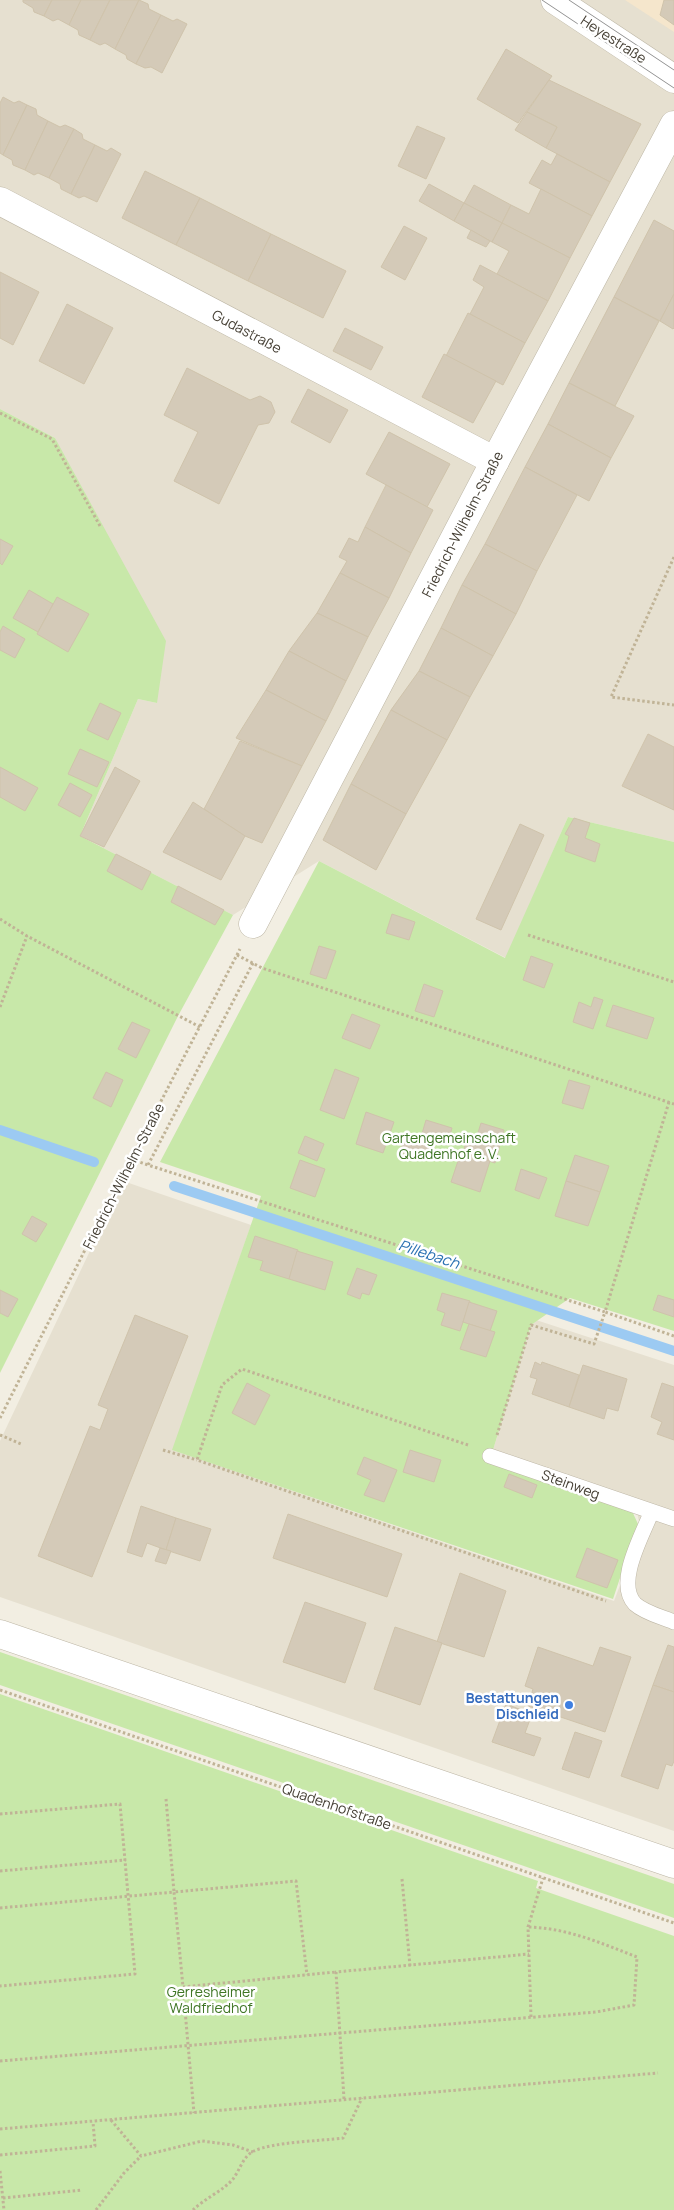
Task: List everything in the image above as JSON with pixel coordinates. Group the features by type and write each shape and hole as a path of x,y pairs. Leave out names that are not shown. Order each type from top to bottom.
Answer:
{"street":[{"name":"Heyestraße","path":"555,0 674,79"},
{"name":"Friedrich-Wilhelm-Straße","path":"249,933 495,461 674,125"},
{"name":"Gudastraße","path":"0,201 495,461"},
{"path":"0,1634 674,1864"}],"lane":[{"name":"Steinweg","path":"490,1456 651,1513 674,1519"},
{"path":"651,1513 628,1574 626,1587 630,1597 643,1609 674,1622"}],"path":[{"path":"0,413 52,439 100,526"},
{"path":"674,557 611,697 674,705"},
{"path":"0,919 27,936 200,1027"},
{"name":"Friedrich-Wilhelm-Straße","path":"0,1418 131,1159 249,933"},
{"path":"528,935 674,982"},
{"path":"0,1007 27,936"},
{"path":"237,955 253,963 672,1103"},
{"path":"148,1165 253,963"},
{"path":"197,1460 222,1385 242,1369 463,1443 490,1456 531,1325 594,1344 606,1312 674,1098"},
{"path":"131,1159 606,1312 674,1336"},
{"path":"0,1435 21,1444"},
{"path":"164,1450 612,1603 630,1597"},
{"name":"Quadenhofstraße","path":"0,1690 674,1923"},
{"path":"166,1799 194,2113"},
{"path":"0,1814 120,1804 136,1974 0,1986"},
{"path":"0,1871 126,1860"},
{"path":"531,2017 528,1927 543,1878"},
{"path":"402,1879 410,1966"},
{"path":"0,1908 296,1881 307,1975"},
{"path":"0,2061 596,2012 634,2005 637,1957 585,1937 551,1928 528,1927"},
{"path":"183,1987 529,1954"},
{"path":"336,1972 344,2099"},
{"path":"0,2129 658,2073"},
{"path":"193,2210 202,2201 232,2180 243,2162 253,2152 283,2145 343,2138 362,2098"},
{"path":"111,2120 141,2156"},
{"path":"0,2156 95,2146 93,2122"},
{"path":"96,2210 124,2173 141,2156 202,2141 233,2145 253,2152"},
{"path":"0,2171 4,2210"},
{"path":"3,2198 82,2190"}],"shaded area":[{"path":"0,0 674,0 674,842 568,817 506,958 319,861 233,915 80,836 138,699 157,703 55,438 0,409"},
{"path":"625,0 674,0 674,32"},
{"path":"123,1181 251,1225 173,1450 614,1601 641,1530 635,1504 493,1450 531,1325 536,1320 674,1365 674,1831 0,1597 0,1441"}],"green space":[{"path":"0,409 55,438 166,641 157,703 138,699 80,836 233,915 178,1016 0,1373"},
{"name":"Gartengemeinschaft Quadenhof e. V.","path":"568,817 674,842 674,1331 570,1298 531,1325 493,1450 632,1511 638,1524 613,1599 172,1450 261,1196 160,1162 319,861 505,958"},
{"path":"0,1652 674,1884 674,1918 0,1685"},
{"name":"Gerresheimer Waldfriedhof","path":"0,1694 538,1881 536,1888 674,1936 674,2210 0,2210"}],"building":[{"path":"23,0 52,0 44,16 34,12 33,8 23,2"},
{"path":"52,0 81,0 69,25 58,19 53,21 44,16"},
{"path":"81,0 110,0 90,40 79,35 78,30 69,25"},
{"path":"110,0 139,0 115,49 105,43 100,45 90,40"},
{"path":"139,0 148,4 149,9 161,15 136,64 127,59 126,55 115,49"},
{"path":"664,0 674,0 674,25 660,15"},
{"path":"161,15 173,21 177,19 187,24 162,73 151,67 145,68 136,64"},
{"path":"506,49 552,76 518,123 477,99"},
{"path":"549,80 641,124 610,182 546,148 557,127 527,112"},
{"path":"3,97 14,103 19,101 27,105 3,155 0,153 0,103"},
{"path":"27,105 36,109 37,115 48,121 25,170 13,165 12,160 3,155"},
{"path":"527,112 557,127 546,148 515,130"},
{"path":"48,121 60,127 65,125 74,129 49,178 38,173 34,175 25,170"},
{"path":"417,126 445,138 426,179 398,166"},
{"path":"74,129 82,134 83,139 95,145 71,194 61,189 60,184 49,178"},
{"path":"95,145 107,151 111,148 121,154 97,202 84,196 79,198 71,194"},
{"path":"557,154 610,182 592,216 529,183 542,160 551,165"},
{"path":"145,171 200,198 176,245 122,218"},
{"path":"429,184 464,203 454,221 419,201"},
{"path":"474,185 511,205 502,223 464,203"},
{"path":"541,189 592,216 570,258 502,223 511,205 529,214"},
{"path":"200,198 271,234 248,281 176,245"},
{"path":"464,203 502,223 492,242 454,221"},
{"path":"654,220 674,231 674,294 660,321 614,297"},
{"path":"502,223 570,258 548,301 497,274 509,251 492,242"},
{"path":"404,226 427,238 405,280 381,267"},
{"path":"471,230 490,241 486,247 467,238"},
{"path":"271,234 346,271 323,318 248,281"},
{"path":"480,265 548,301 525,343 470,314 484,287 473,280"},
{"path":"0,272 39,292 13,345 0,338"},
{"path":"674,294 674,328 673,329 660,321"},
{"path":"614,297 659,321 615,406 569,383"},
{"path":"67,304 113,328 84,384 39,361"},
{"path":"468,313 525,343 503,385 446,356"},
{"path":"345,328 383,347 371,370 333,351"},
{"path":"444,354 496,381 473,423 422,397"},
{"path":"187,368 250,400 260,396 271,402 275,412 269,423 258,425 219,504 174,481 198,432 164,415"},
{"path":"569,383 634,416 611,458 548,424"},
{"path":"308,389 348,410 330,443 291,422"},
{"path":"548,424 611,458 589,501 525,467"},
{"path":"389,432 450,464 427,507 366,474"},
{"path":"525,467 577,495 537,571 485,544"},
{"path":"386,485 433,510 411,553 365,527"},
{"path":"365,527 411,553 389,598 340,573 347,561 339,557 349,538 358,542"},
{"path":"0,539 13,546 2,565 0,563"},
{"path":"485,544 537,571 516,614 462,585"},
{"path":"340,573 389,598 368,637 317,613"},
{"path":"462,585 516,614 493,656 441,628"},
{"path":"29,590 53,604 38,632 13,618"},
{"path":"57,597 89,614 68,652 37,634"},
{"path":"317,613 368,637 346,681 289,651"},
{"path":"3,626 25,639 15,658 0,650 0,632"},
{"path":"441,628 493,656 470,697 419,671"},
{"path":"289,651 346,681 326,721 266,690"},
{"path":"419,671 470,697 447,740 391,710"},
{"path":"266,690 326,721 302,766 236,738"},
{"path":"100,703 121,713 108,740 87,730"},
{"path":"391,710 447,740 406,814 351,784"},
{"path":"648,734 674,747 674,810 622,786"},
{"path":"240,741 302,766 262,843 245,836 204,809"},
{"path":"80,749 109,762 97,787 68,774"},
{"path":"0,767 38,788 25,811 0,797"},
{"path":"115,767 140,781 104,847 80,836"},
{"path":"70,783 92,795 80,817 58,805"},
{"path":"351,784 406,814 376,870 323,840"},
{"path":"193,802 245,836 221,880 163,852"},
{"path":"574,818 590,823 585,838 600,844 595,862 565,851 569,836 565,834"},
{"path":"520,824 544,835 501,930 476,919"},
{"path":"116,854 151,872 142,890 107,871"},
{"path":"178,886 224,910 215,925 171,902"},
{"path":"392,914 415,922 409,940 386,933"},
{"path":"319,946 336,951 326,979 310,974"},
{"path":"531,956 553,964 544,988 523,980"},
{"path":"424,984 443,991 434,1017 415,1011"},
{"path":"594,997 603,1000 593,1029 573,1022 579,1002 591,1007"},
{"path":"613,1005 654,1018 647,1039 606,1026"},
{"path":"352,1014 380,1025 370,1049 342,1038"},
{"path":"132,1022 150,1030 136,1058 118,1049"},
{"path":"335,1069 359,1078 344,1119 320,1110"},
{"path":"106,1072 123,1080 111,1107 93,1098"},
{"path":"569,1080 590,1086 583,1109 562,1103"},
{"path":"366,1112 394,1122 383,1153 356,1144"},
{"path":"426,1120 452,1128 447,1145 421,1137"},
{"path":"481,1123 504,1130 495,1163 463,1153 468,1134 477,1136"},
{"path":"406,1133 433,1141 426,1160 400,1152"},
{"path":"305,1136 324,1144 317,1161 298,1153"},
{"path":"461,1152 490,1161 480,1192 451,1182"},
{"path":"575,1155 609,1166 600,1192 566,1181"},
{"path":"300,1160 325,1169 315,1197 290,1188"},
{"path":"521,1169 547,1178 539,1199 515,1190"},
{"path":"566,1181 600,1192 588,1226 555,1216"},
{"path":"32,1216 47,1224 36,1242 22,1234"},
{"path":"255,1236 298,1250 289,1279 260,1270 263,1261 248,1257"},
{"path":"297,1251 333,1262 325,1290 289,1279"},
{"path":"357,1268 377,1275 369,1295 362,1293 360,1299 347,1294"},
{"path":"0,1290 18,1299 8,1317 0,1313"},
{"path":"442,1293 470,1301 460,1331 441,1325 445,1313 437,1310"},
{"path":"658,1295 674,1300 674,1317 653,1310"},
{"path":"469,1302 497,1311 490,1331 463,1322"},
{"path":"135,1315 188,1336 92,1577 38,1556 90,1426 100,1430 108,1409 98,1405"},
{"path":"469,1324 495,1332 486,1357 460,1349"},
{"path":"535,1362 541,1365 542,1362 579,1375 569,1407 532,1394 537,1379 530,1377"},
{"path":"583,1365 627,1379 618,1411 607,1408 604,1419 569,1407"},
{"path":"247,1383 270,1395 255,1425 232,1413"},
{"path":"662,1383 674,1387 674,1440 657,1434 662,1422 651,1417"},
{"path":"410,1450 441,1460 434,1482 403,1472"},
{"path":"364,1457 397,1470 384,1502 364,1495 371,1480 357,1474"},
{"path":"509,1474 537,1485 532,1498 504,1487"},
{"path":"141,1506 176,1518 166,1550 147,1543 142,1557 127,1552"},
{"path":"288,1514 402,1554 387,1597 273,1558"},
{"path":"176,1518 211,1529 200,1561 166,1550"},
{"path":"160,1548 171,1551 166,1564 155,1561"},
{"path":"587,1548 618,1560 607,1588 576,1577"},
{"path":"460,1573 506,1591 484,1657 437,1642"},
{"path":"305,1602 366,1623 345,1683 283,1662"},
{"path":"395,1627 442,1643 420,1705 374,1689"},
{"path":"668,1645 674,1647 674,1692 653,1685"},
{"path":"538,1647 593,1666 600,1647 631,1657 605,1732 528,1706 533,1689 525,1686"},
{"path":"653,1685 674,1692 674,1761 672,1766 666,1764 658,1789 621,1776"},
{"path":"506,1704 532,1714 525,1733 541,1738 534,1756 492,1742"},
{"path":"575,1732 602,1741 589,1778 562,1769"}],"waterway":[{"name":"Pillebach","path":"0,1130 94,1162"},
{"name":"Pillebach","path":"174,1186 674,1351"}],"tram line":[{"path":"542,0 674,88"},
{"path":"569,0 674,70"}],"place":[{"name":"Bestattungen Dischleid","path":"569,1705"}]}
